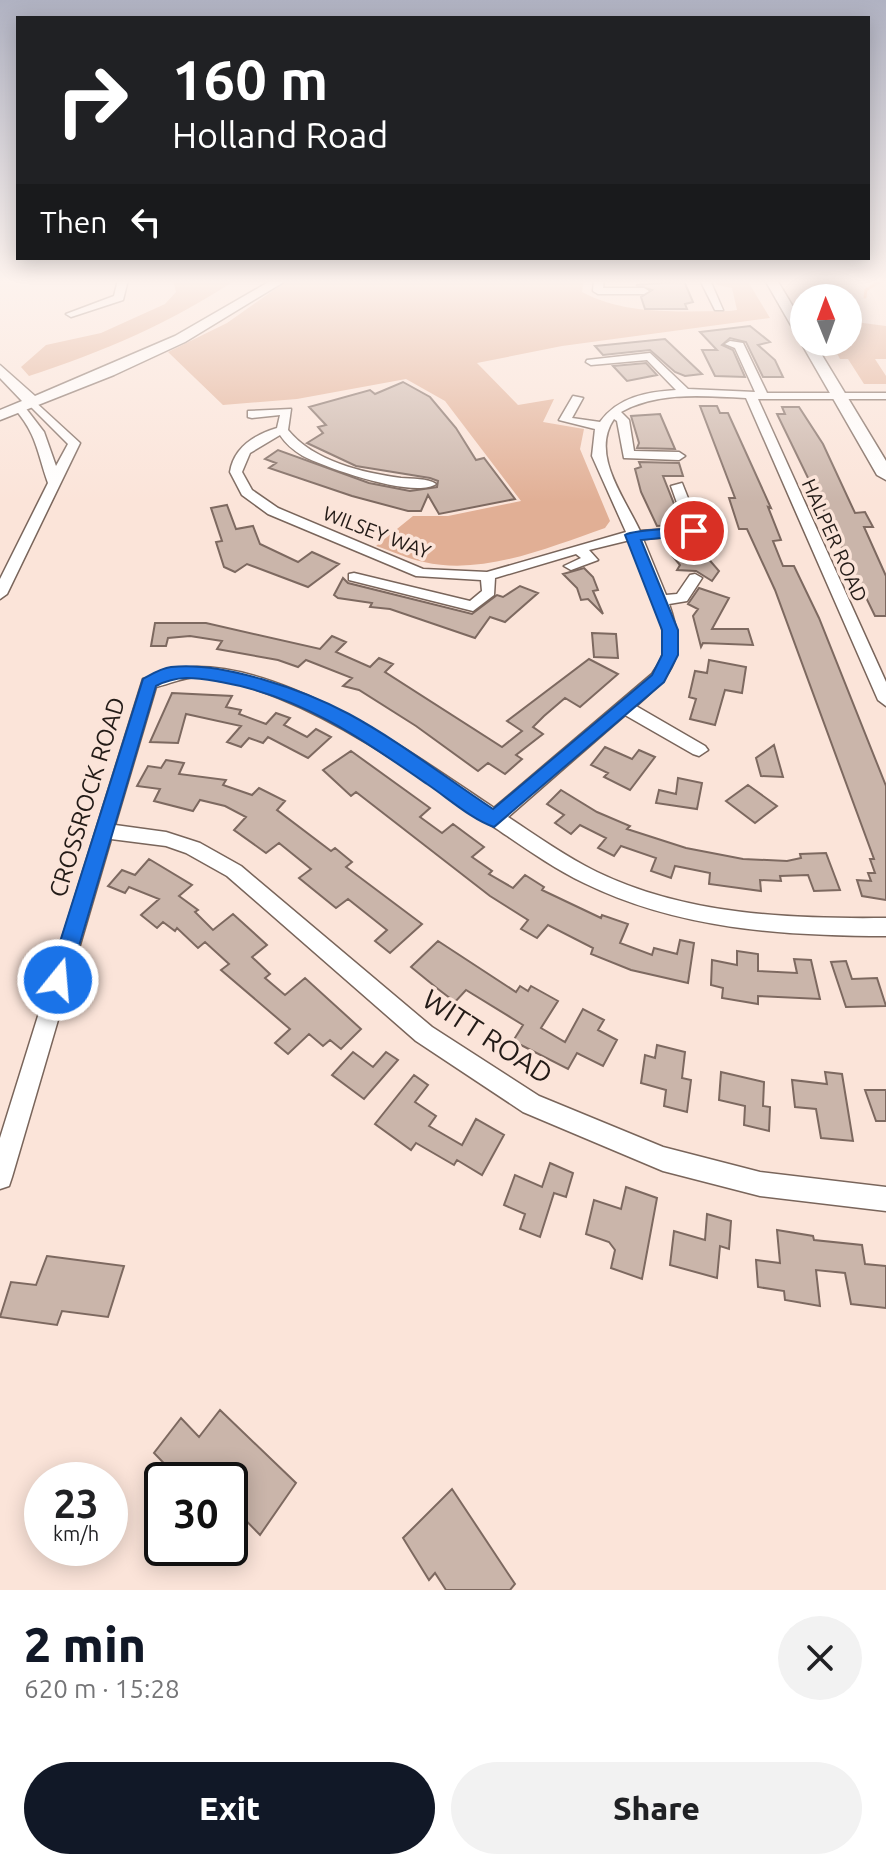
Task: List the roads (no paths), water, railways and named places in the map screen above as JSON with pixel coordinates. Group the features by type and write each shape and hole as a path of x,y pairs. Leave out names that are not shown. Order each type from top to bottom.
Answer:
{"main road":[{"path":"0,415 14,399 118,354"},
{"path":"14,399 146,354"},
{"path":"814,356 886,475"},
{"path":"0,369 14,399"}],"street":[{"name":"HALPER ROAD","path":"742,354 756,396 886,700"},
{"path":"591,362 650,356 684,392"},
{"path":"886,396 656,394 613,412 600,426 596,438 598,456 661,600 670,630 670,655 658,678 626,708 494,819 588,876 644,899 706,916 803,929 886,927"},
{"path":"577,398 565,420 600,426"},
{"path":"0,594 74,443 14,399"},
{"path":"14,399 33,419 48,456 53,481"},
{"path":"252,414 287,411 282,430 286,440 310,456 389,481 430,484"},
{"path":"613,412 623,420 628,455 679,456"},
{"name":"WILSEY WAY","path":"282,430 251,445 237,466 247,492 256,501 421,573 488,576 632,535 649,537 694,531 677,486"},
{"path":"48,456 68,454"},
{"path":"571,566 591,560 579,549"},
{"path":"354,577 473,606 489,592 488,576"},
{"path":"661,600 682,598 695,578"},
{"name":"CROSSROCK ROAD","path":"0,1177 149,683 169,672 190,671 236,679 313,704 345,720 494,819"},
{"path":"626,708 699,750"},
{"name":"WITT ROAD","path":"104,831 166,839 193,848 234,871 424,1034 531,1104 663,1159 760,1184 886,1199"}]}
